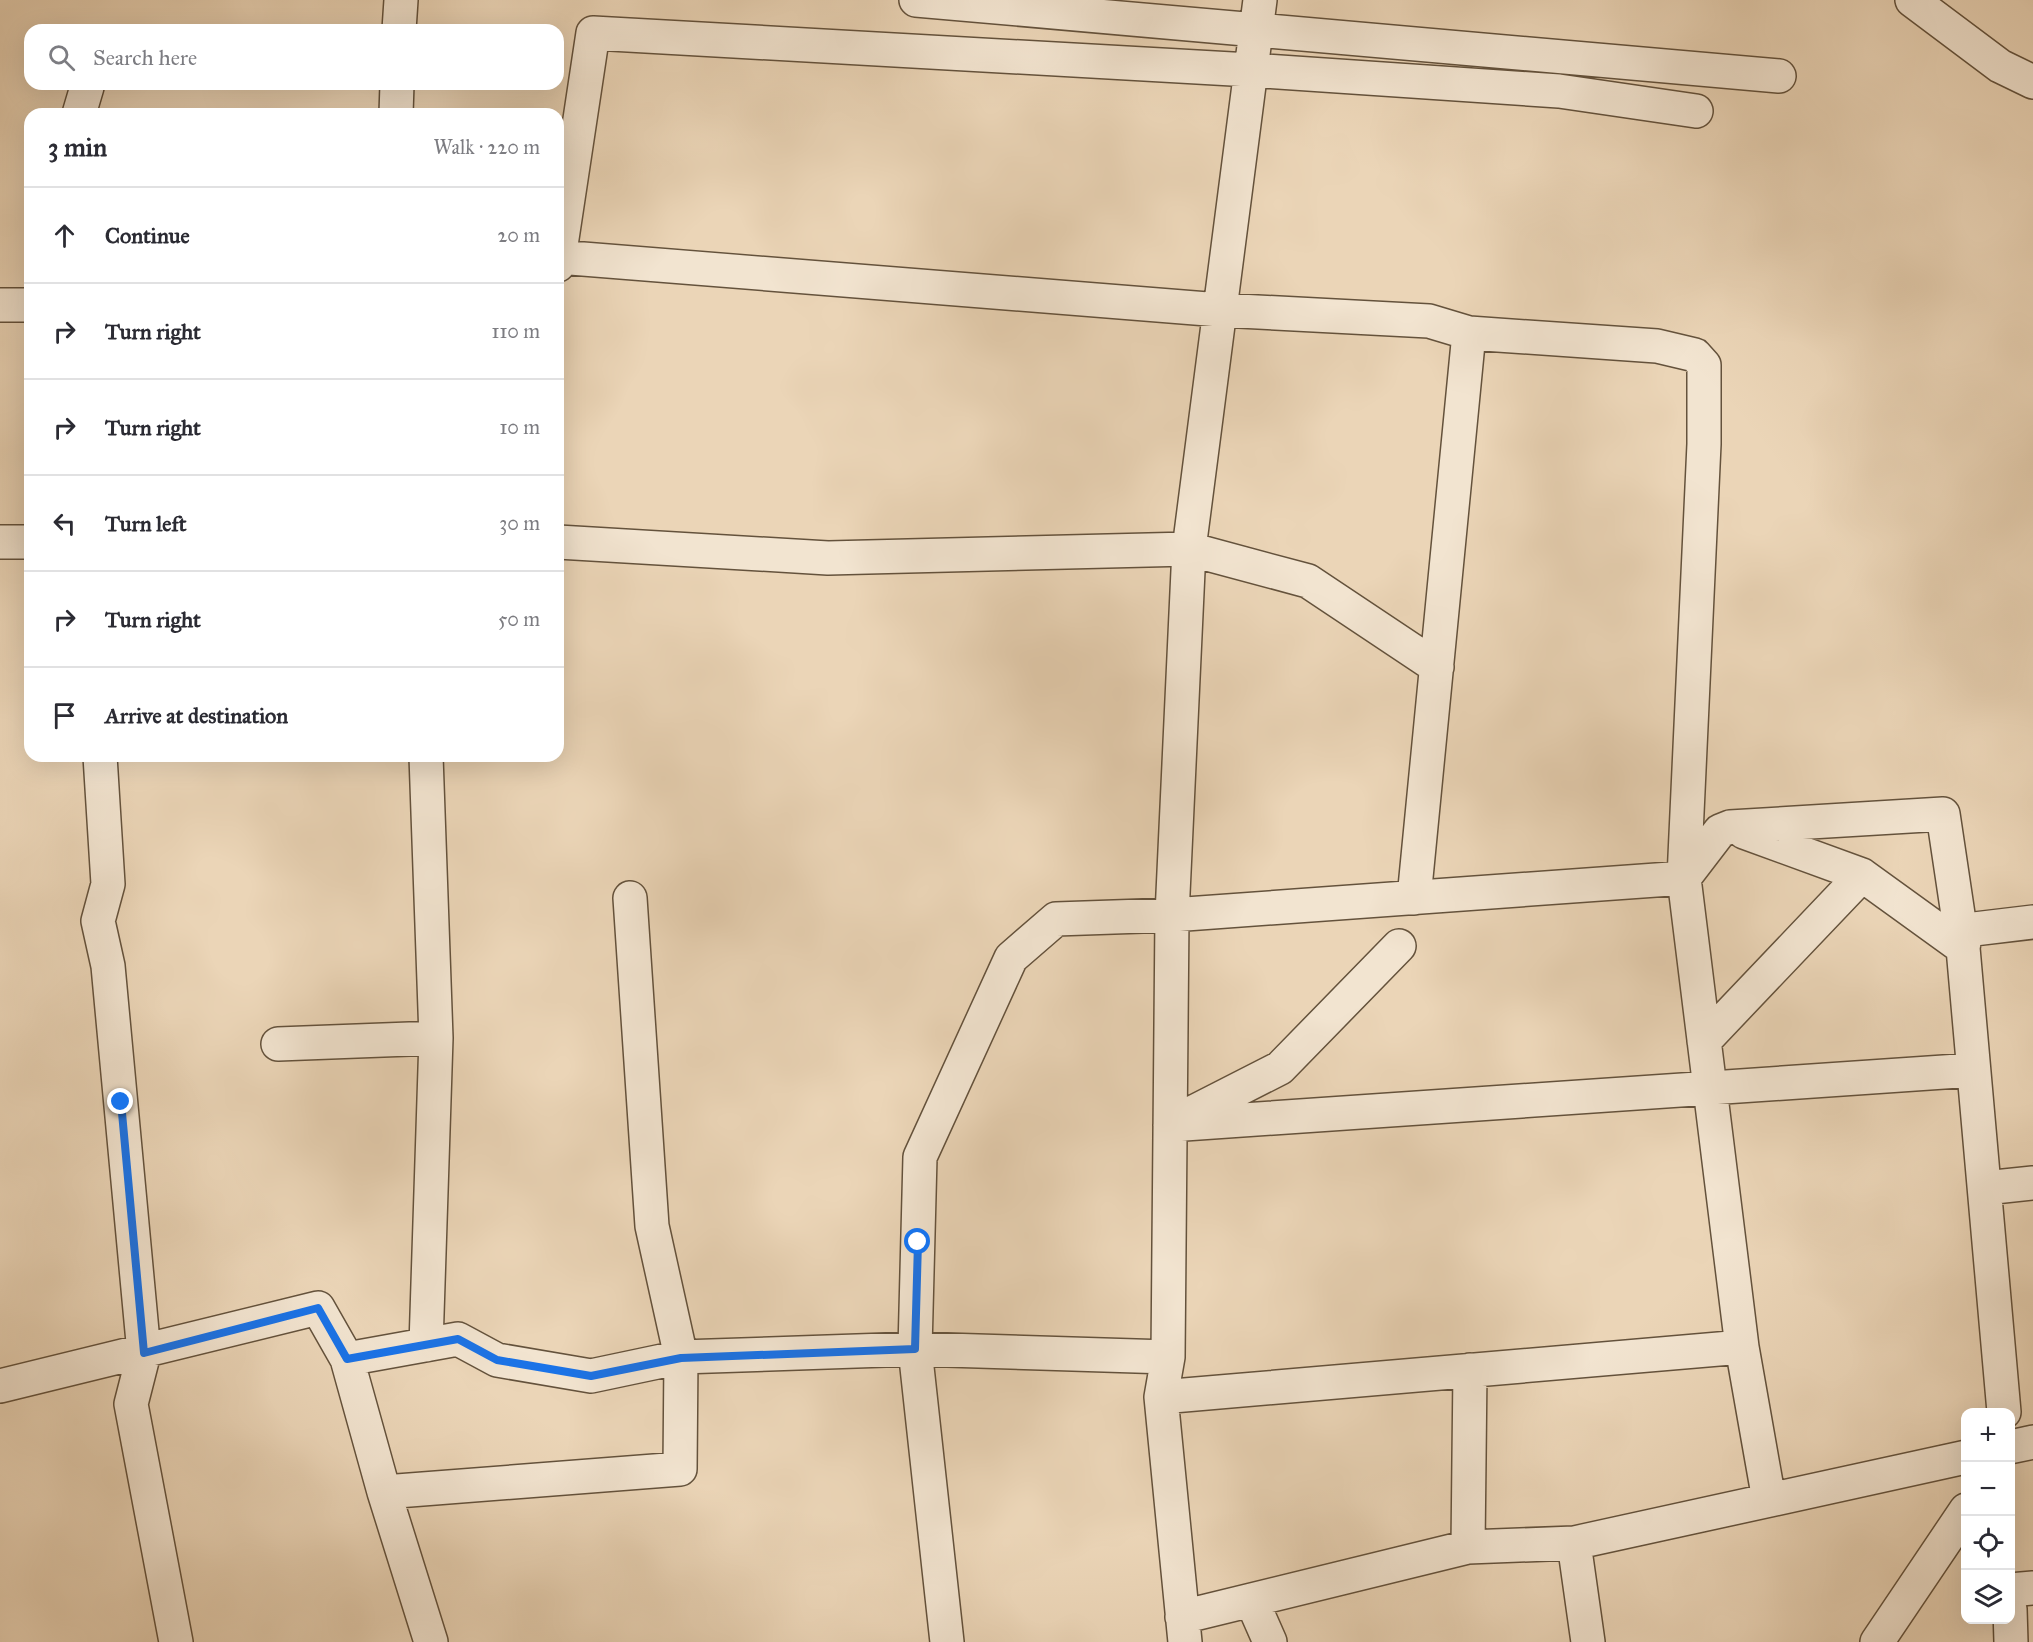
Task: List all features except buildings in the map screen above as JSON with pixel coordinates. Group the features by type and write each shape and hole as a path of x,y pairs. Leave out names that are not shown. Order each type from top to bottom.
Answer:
{"street":[{"path":"399,24 401,0"},
{"path":"916,0 1258,15 1779,76"},
{"path":"1912,0 2000,66 2033,82"},
{"path":"1258,15 1189,549 1172,915 1168,1357 1161,1397 1184,1630 1252,1601 1468,1546 1574,1543 1961,1458"},
{"path":"564,219 593,33 1251,70 1559,91 1696,111"},
{"path":"396,108 397,90"},
{"path":"564,257 1220,310 1429,321 1469,333 1657,346 1695,355 1704,365 1704,444 1684,878 1742,1347 1768,1500"},
{"path":"0,305 24,305"},
{"path":"1414,897 1469,333"},
{"path":"0,542 24,542"},
{"path":"564,542 828,558 1189,549 1308,581 1437,667"},
{"path":"100,762 108,884 99,921 108,966 144,1353 131,1404 176,1642"},
{"path":"426,762 436,1038 426,1345"},
{"path":"947,1642 915,1349 920,1157 1011,958 1056,919 1172,915 1684,878 1720,831 1730,827 1942,814 1963,948 2004,1408"},
{"path":"1730,827 1862,875 1963,948"},
{"path":"1704,1041 1862,875"},
{"path":"384,1492 680,1469 681,1358 652,1226 630,898"},
{"path":"1963,948 1966,930 2033,922"},
{"path":"1170,1125 1280,1068 1399,946"},
{"path":"278,1044 436,1038"},
{"path":"1170,1125 1973,1070"},
{"path":"1985,1188 2033,1184"},
{"path":"0,1386 144,1353 318,1308 347,1359 384,1492 430,1642"},
{"path":"347,1359 458,1339 497,1360 591,1376 681,1358 915,1349 1168,1357"},
{"path":"1161,1397 1742,1347"},
{"path":"1468,1546 1470,1370"},
{"path":"2015,1446 2033,1442"},
{"path":"1877,1642 1961,1516"},
{"path":"1574,1543 1588,1642"},
{"path":"2015,1590 2033,1588"},
{"path":"1252,1601 1270,1642"},
{"path":"2010,1624 2011,1642"}],"route":[{"path":"121,1102 144,1353 318,1308 347,1359 458,1339 497,1360 591,1376 681,1358 915,1349 918,1242"}]}
